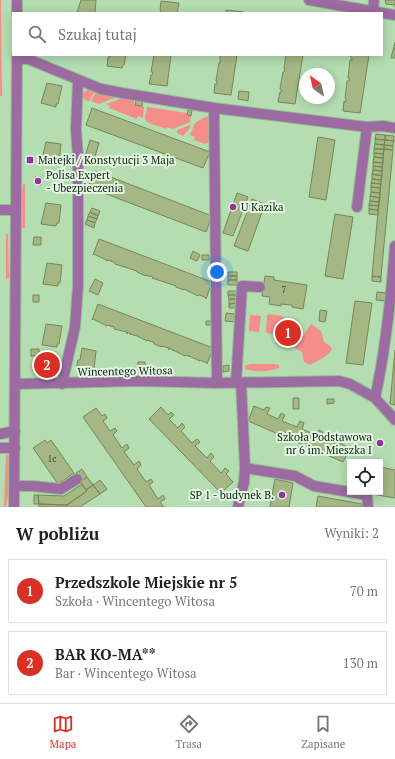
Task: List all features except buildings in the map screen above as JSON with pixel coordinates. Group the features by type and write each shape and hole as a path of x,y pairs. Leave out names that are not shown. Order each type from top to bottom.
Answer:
{"street":[{"path":"17,12 18,0"},
{"path":"309,0 378,12"},
{"path":"373,11 374,0"},
{"path":"383,13 395,15"},
{"path":"14,507 17,57 28,59 101,89 122,93 214,108 367,127 383,126 395,128"},
{"path":"62,384 75,327 78,285 78,158 76,129 78,80"},
{"path":"214,108 217,383"},
{"path":"357,207 367,127"},
{"path":"0,210 15,210"},
{"path":"377,400 386,340 395,246"},
{"path":"238,507 244,482 245,468 238,382 242,286 260,287"},
{"name":"Wincentego Witosa","path":"15,384 138,381 217,383 339,381 350,384 377,400 395,420"},
{"path":"0,434 15,431"},
{"path":"0,448 15,448"},
{"path":"245,468 295,476 314,486 367,495 368,507"},
{"path":"15,486 61,489 76,479"}],"shaded area":[{"path":"1,0 2,96 0,96"},
{"path":"92,88 96,89 89,101 85,100 81,95"},
{"path":"97,90 119,96 99,104 91,101"},
{"path":"126,97 134,98 134,105 144,106 143,118 138,116 137,119 109,108 110,106 106,104"},
{"path":"147,107 187,113 188,110 187,115 191,116 190,122 173,129 167,127 166,129 147,122 145,118"},
{"path":"207,116 209,118 209,142 205,144 194,140 195,137 190,135 195,123"},
{"path":"190,125 190,128 183,136 177,133 177,130"},
{"path":"23,184 25,184 25,228 22,228"},
{"path":"6,234 8,234 9,278 6,279"},
{"path":"269,314 282,316 284,319 281,333 279,335 267,333 266,331 267,316"},
{"path":"250,315 261,316 259,332 249,331"},
{"path":"286,318 294,319 297,323 294,333 286,339 283,336"},
{"path":"311,324 321,331 324,342 332,349 325,357 310,365 304,362 302,352 295,348"},
{"path":"250,364 274,364 279,365 279,368 262,371 245,369 245,366"},
{"path":"6,454 9,457 8,495 6,507 4,507"}],"place":[{"name":"Matejki / Konstytucji 3 Maja","path":"30,160"},
{"name":"Polisa Expert - Ubezpieczenia","path":"38,181"},
{"name":"U Kazika","path":"233,207"},
{"name":"Przedszkole Miejskie nr 5","path":"288,333"},
{"name":"BAR KO-MA**","path":"47,365"},
{"name":"Szkoła Podstawowa nr 6 im. Mieszka I","path":"380,443"},
{"name":"SP 1 - budynek B.","path":"282,495"}]}
